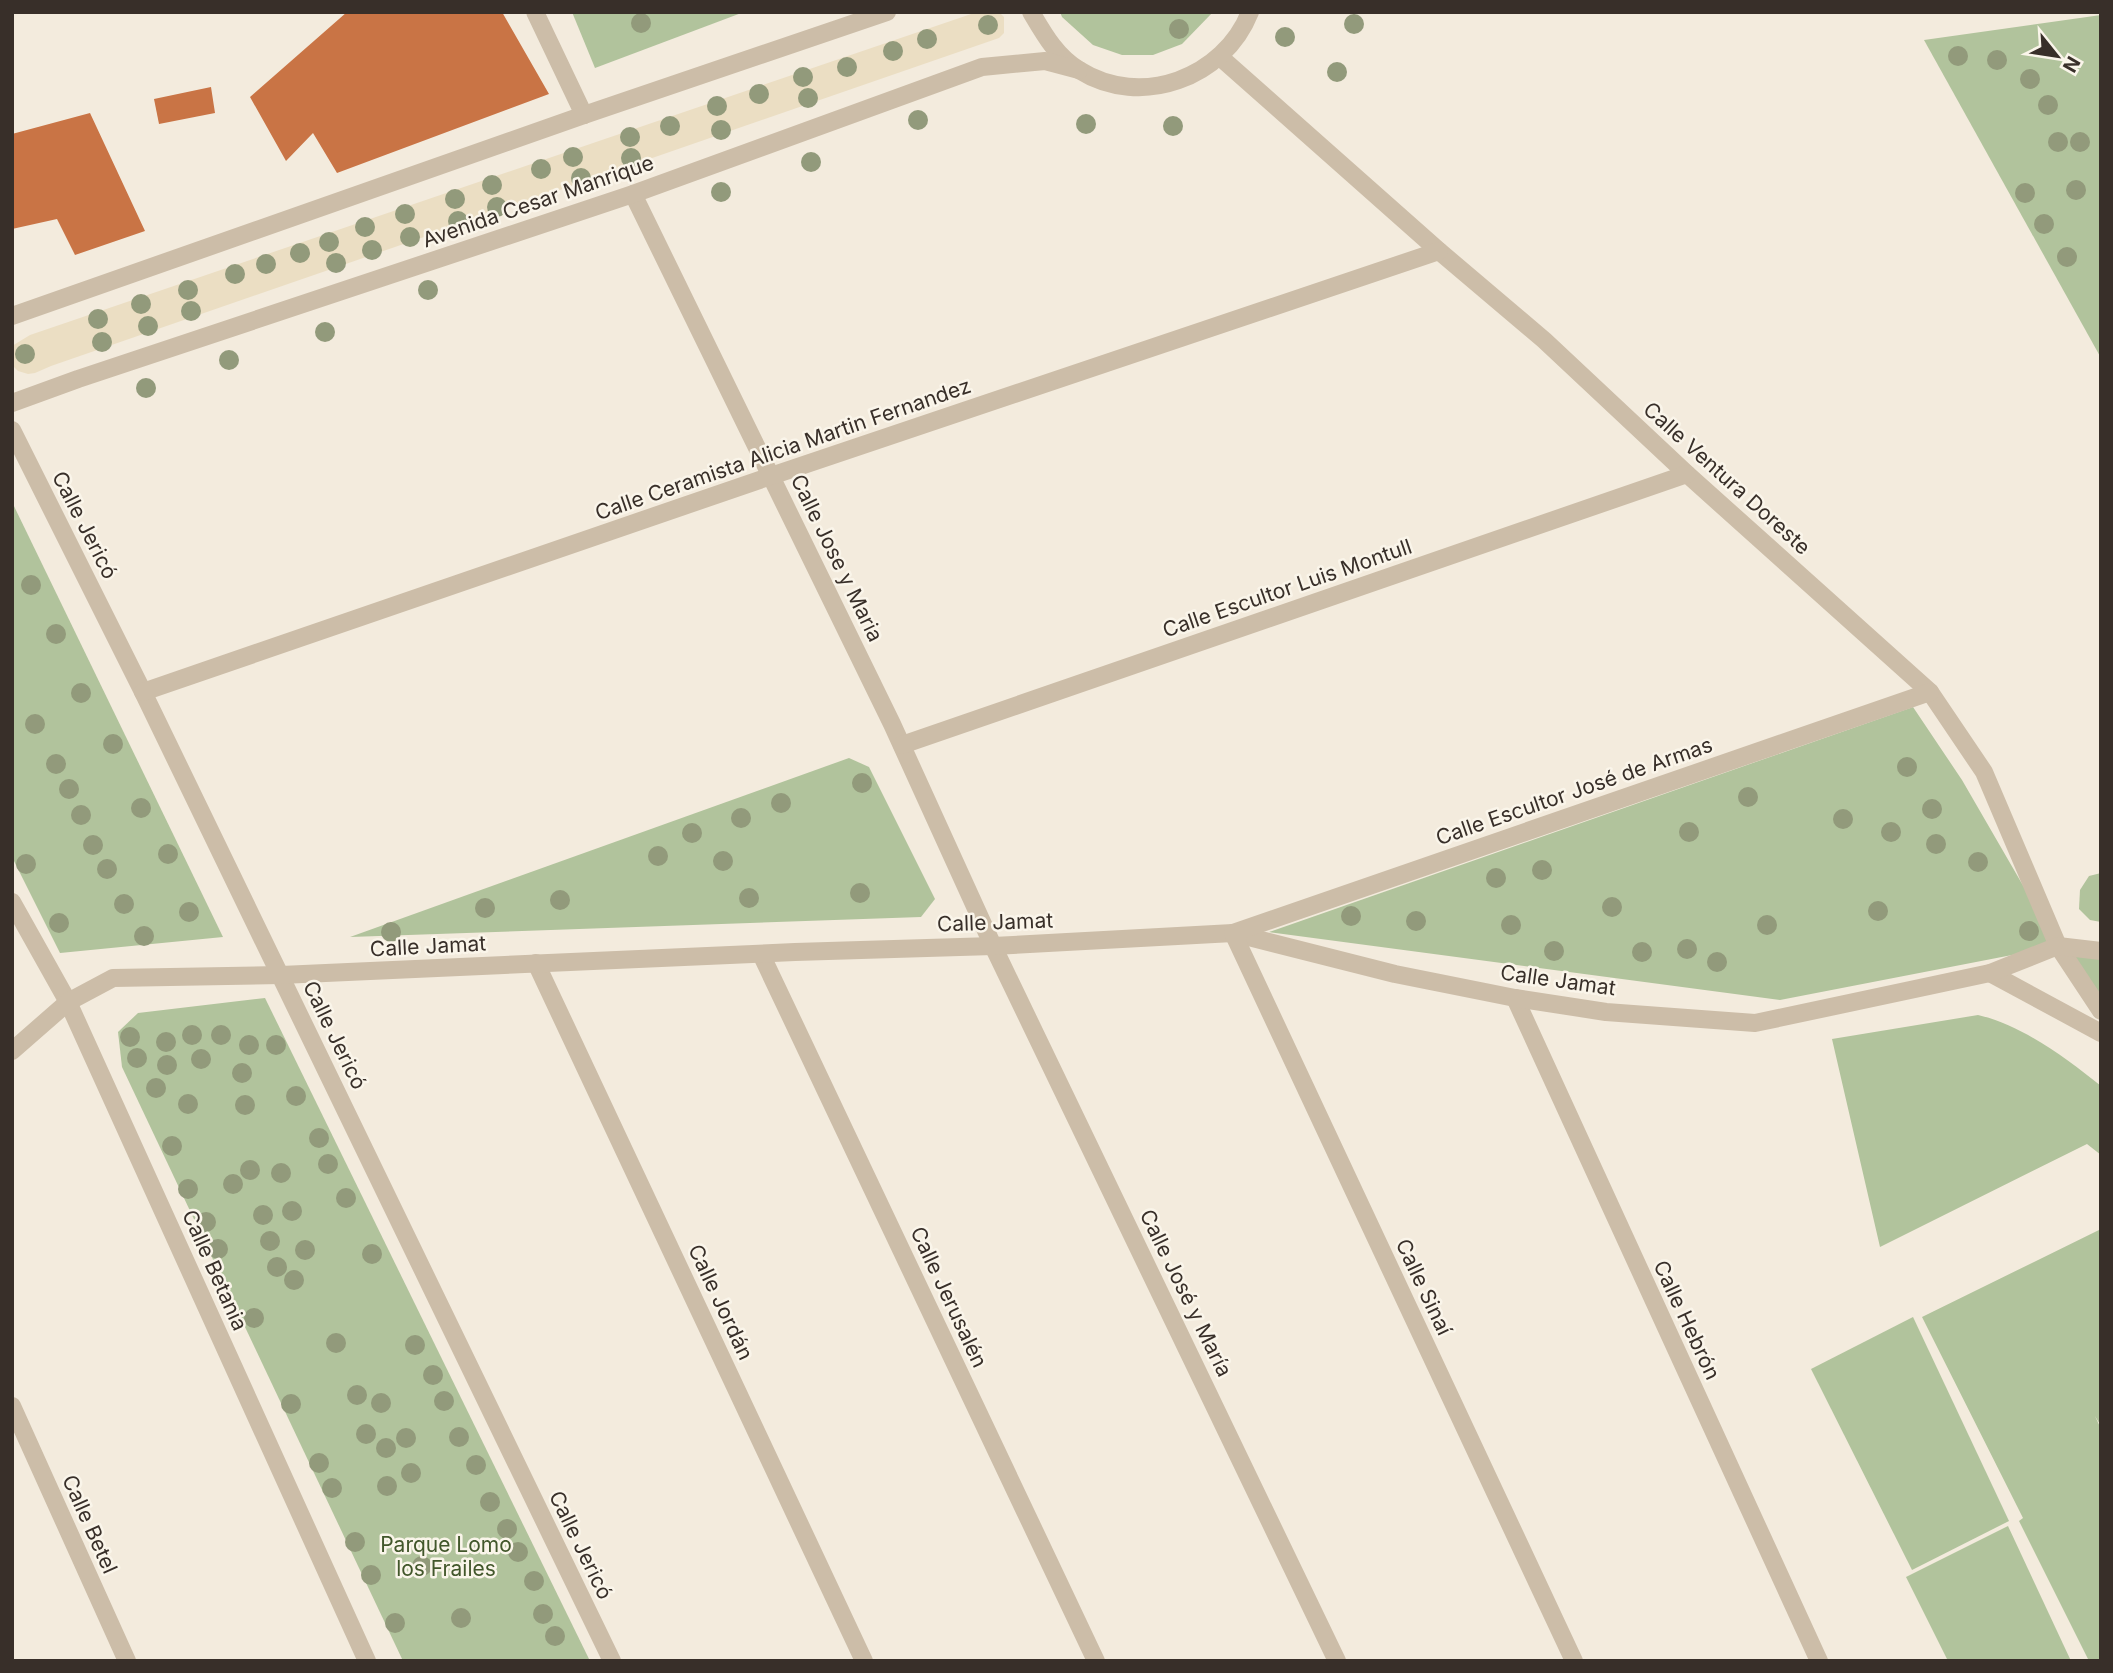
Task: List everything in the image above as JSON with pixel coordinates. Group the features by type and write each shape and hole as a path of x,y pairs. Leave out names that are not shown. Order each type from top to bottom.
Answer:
{"street":[{"path":"535,12 584,115"},
{"path":"12,316 584,115 887,12"},
{"path":"1031,12 1050,45 1079,70 1114,85 1152,88 1188,78 1220,57 1243,30 1250,12"},
{"name":"Calle Ventura Doreste","path":"1220,57 1544,340 1687,474 1930,692 1984,772 2058,946 2101,1011"},
{"name":"Avenida Cesar Manrique","path":"12,403 633,194 982,67 1045,61 1079,70"},
{"name":"Calle Jose y Maria","path":"633,194 902,745 993,946"},
{"name":"Calle Ceramista Alicia Martin Fernandez","path":"144,692 771,476 1439,251"},
{"name":"Calle Jericó","path":"12,430 144,692 611,1661"},
{"name":"Calle Escultor Luis Montull","path":"902,745 1687,474"},
{"name":"Calle Escultor José de Armas","path":"1233,933 1930,692"},
{"name":"Calle Betania","path":"12,902 68,1002 368,1661"},
{"name":"Calle Jamat","path":"12,1051 68,1002 113,978 281,975 993,946 1233,933 1395,974 1515,998 1605,1012 1755,1023 1990,973 2058,946"},
{"name":"Calle Sinaí","path":"1233,933 1574,1661"},
{"name":"Calle José y María","path":"993,946 1337,1661"},
{"path":"2058,946 2101,951"},
{"name":"Calle Jerusalén","path":"761,954 1096,1661"},
{"name":"Calle Jordán","path":"536,963 863,1661"},
{"path":"1990,973 2101,1032"},
{"name":"Calle Hebrón","path":"1515,998 1818,1661"},
{"name":"Calle Betel","path":"12,1406 127,1661"}],"green space":[{"path":"572,12 744,12 595,68"},
{"path":"1060,12 1213,12 1182,44 1153,55 1122,55 1093,45 1062,17"},
{"path":"2101,15 2101,358 1924,40"},
{"path":"12,502 223,937 60,953 12,857"},
{"path":"1913,707 1962,780 2058,946 1780,1000 1269,932"},
{"path":"849,758 869,767 935,899 921,917 350,937"},
{"path":"2101,873 2101,922 2090,920 2079,909 2080,890 2089,876"},
{"path":"2058,946 2101,951 2101,1021"},
{"name":"Parque Lomo los Frailes","path":"265,998 590,1661 403,1661 122,1067 118,1032 138,1013"},
{"path":"1978,1015 2027,1034 2101,1086 2101,1155 2087,1144 1880,1247 1832,1039"},
{"path":"2101,1229 2101,1426 2095,1416 2101,1429 2101,1661 2089,1661 2019,1521 2023,1518 1922,1317"},
{"path":"1913,1317 2009,1521 1912,1570 1811,1369"},
{"path":"2008,1526 2071,1661 1948,1661 1906,1577"}],"shaded area":[{"path":"977,12 999,12 1004,17 1004,33 999,38 35,373 18,371 12,365 12,346 30,335"}],"building":[{"path":"347,12 502,12 549,94 337,173 313,133 286,161 250,97"},
{"path":"211,87 215,113 159,124 154,99"},
{"path":"90,113 145,231 75,255 57,219 12,229 12,134"}]}
